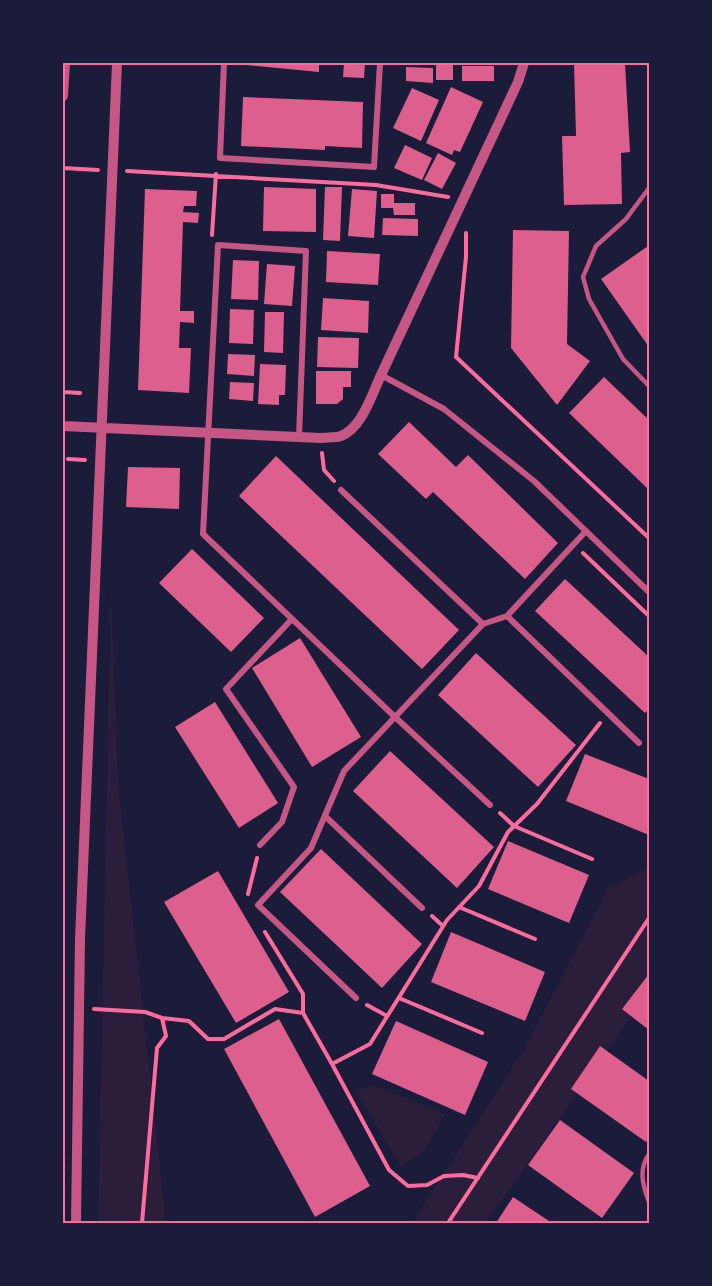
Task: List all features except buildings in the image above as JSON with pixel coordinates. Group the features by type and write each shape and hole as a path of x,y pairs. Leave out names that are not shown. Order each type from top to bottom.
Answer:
{"street":[{"path":"63,96 64,63"},
{"path":"76,1223 80,939 117,63"},
{"path":"224,63 220,158 374,167 380,63"},
{"path":"63,426 321,438 340,437 351,430 381,375 518,82 524,63"},
{"path":"299,437 306,250 218,245 203,534 291,620 490,805"},
{"path":"381,375 444,409 534,481 649,592"},
{"path":"341,490 483,624"},
{"path":"356,998 258,905 312,848 344,771 483,624 507,616 586,531"},
{"path":"507,616 639,743"},
{"path":"260,845 282,822 294,787 226,689 291,620"},
{"path":"325,816 422,908"}],"lane":[{"path":"649,188 626,219 596,246 584,277 589,299 623,359 649,386"},
{"path":"649,1154 641,1179 649,1202"}],"path":[{"path":"218,245 212,238 215,176 220,158"},
{"path":"63,168 110,171"},
{"path":"122,171 376,185 463,199"},
{"path":"466,247 456,357 649,537"},
{"path":"63,392 80,393"},
{"path":"321,438 324,470 341,490"},
{"path":"68,459 87,460"},
{"path":"573,544 649,616"},
{"path":"332,1064 370,1044 447,920 479,886 508,832 537,804 608,713"},
{"path":"490,805 514,826 592,859"},
{"path":"459,907 534,939"},
{"path":"448,1223 649,918"},
{"path":"356,998 387,1016"},
{"path":"399,998 482,1033"},
{"path":"86,1009 145,1012 162,1018 189,1021 208,1039 224,1039 275,1010 303,1013 389,1170 408,1186 427,1185 444,1176 463,1174 478,1178"},
{"path":"142,1223 157,1048 166,1036 162,1018"}],"shaded area":[{"path":"111,582 118,783 166,1223 98,1223"},
{"path":"649,867 649,991 486,1223 412,1223 523,1051 608,889"},
{"path":"371,1084 445,1114 424,1151 401,1167 357,1092"}]}
